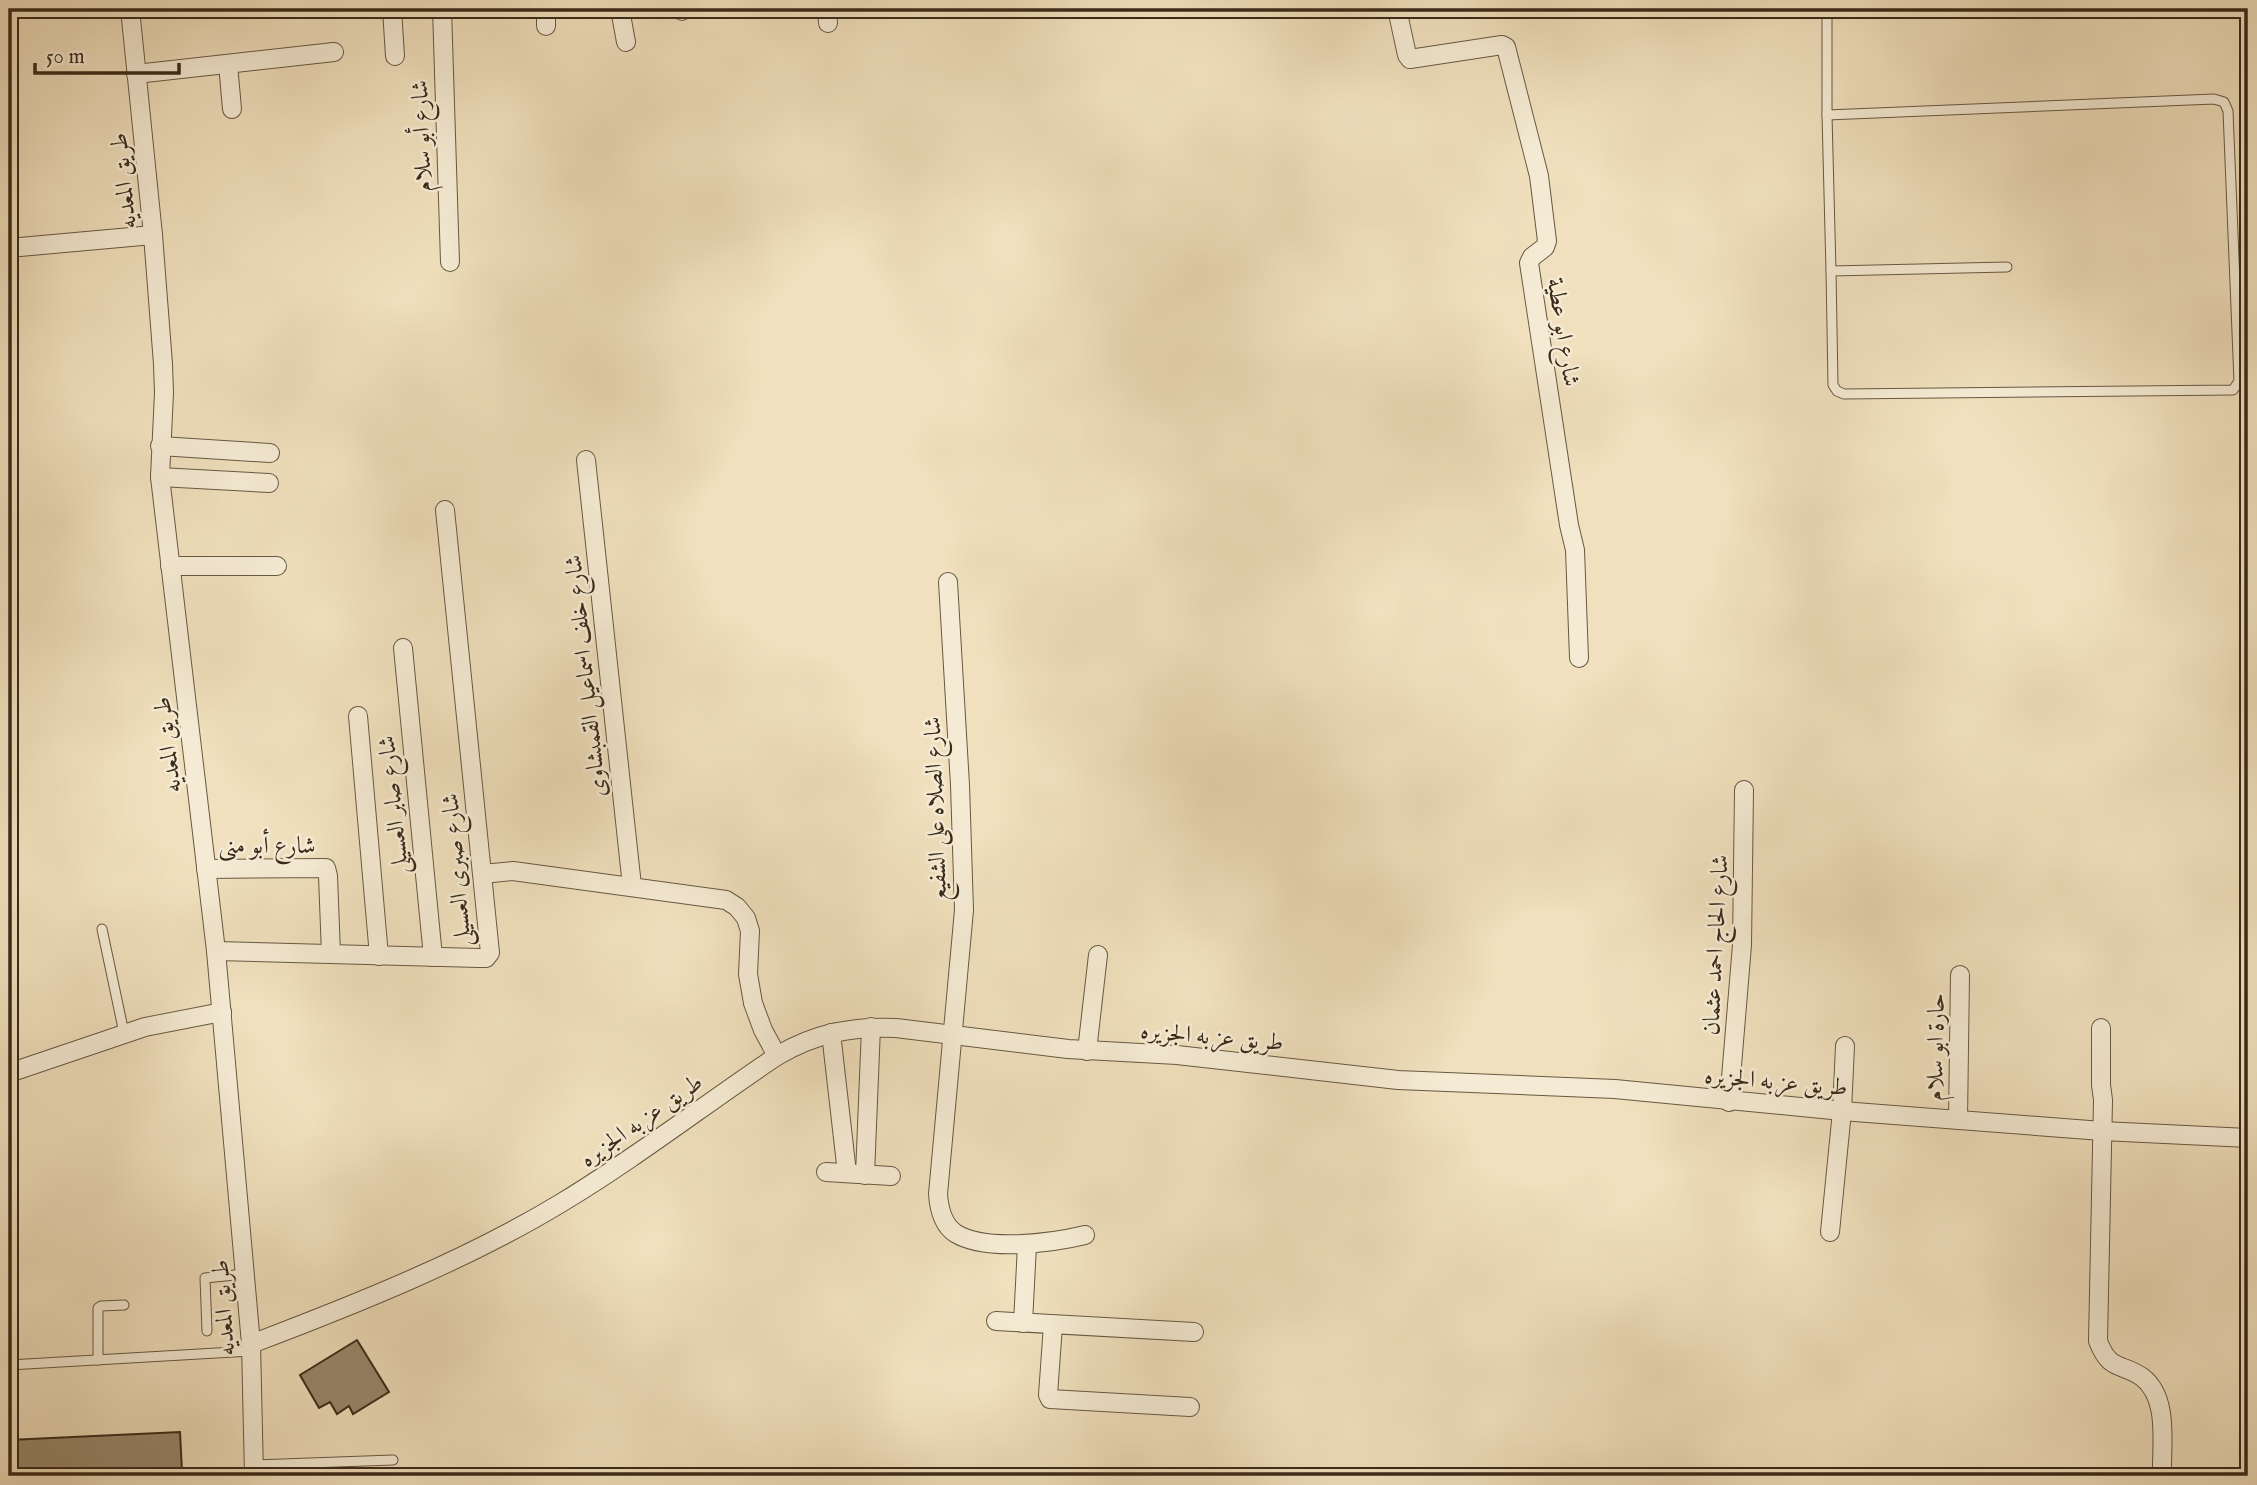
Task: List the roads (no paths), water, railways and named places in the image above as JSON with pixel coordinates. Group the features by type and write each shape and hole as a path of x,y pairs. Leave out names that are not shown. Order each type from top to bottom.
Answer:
{"street":[{"name":"طريق المعديه","path":"130,9 153,235 164,393 160,477 222,1012 251,1348 254,1471"},
{"path":"392,9 395,56"},
{"name":"شارع أبو سلام","path":"442,9 450,262"},
{"path":"620,9 626,42"},
{"name":"شارع ابو عطية","path":"1397,9 1410,59 1502,45 1506,47 1539,176 1545,247 1532,257 1529,263 1574,543 1579,658"},
{"path":"136,74 334,52"},
{"path":"228,64 232,109"},
{"path":"9,248 153,235"},
{"path":"160,446 270,453"},
{"name":"شارع خلف اسماعيل القمبشاوى","path":"586,460 632,886"},
{"path":"160,477 269,483"},
{"name":"شارع صبرى العسيلى","path":"216,951 486,958 490,953 445,510"},
{"path":"170,566 277,566"},
{"name":"شارع الصلاه على الشفيع","path":"948,582 964,885 939,1209 954,1233 997,1243 1027,1245 1085,1235"},
{"name":"شارع صابر العسيلى","path":"403,648 433,957"},
{"path":"358,716 379,956"},
{"name":"شارع الحاج احمد عثمان","path":"1729,1102 1742,945 1744,790"},
{"name":"شارع أبو منى","path":"206,869 326,868 331,954"},
{"path":"483,874 513,871 726,900 737,907 746,918 750,931 748,974 753,1003 762,1030 777,1056"},
{"path":"1087,1051 1098,955"},
{"name":"حارة ابو سلام","path":"1958,1120 1961,975"},
{"path":"9,1073 124,1033 222,1012"},
{"path":"865,1175 871,1027"},
{"name":"طريق عزبه الجزيره","path":"251,1348 426,1271 559,1205 796,1045 831,1033 871,1027 954,1034 1087,1051 1177,1055 1398,1080 1603,1088 1729,1102 1958,1120 2248,1138"},
{"path":"2101,1028 2098,1341 2103,1355 2115,1366 2143,1378 2160,1403 2162,1476"},
{"path":"831,1033 847,1173"},
{"path":"1829,1232 1842,1111 1845,1046"},
{"path":"826,1172 891,1176"},
{"path":"1023,1323 1027,1245"},
{"path":"996,1321 1194,1332"},
{"path":"1053,1325 1048,1395 1050,1399 1190,1407"}],"lane":[{"path":"1827,115 2214,99 2224,102 2228,111 2239,381 2233,390 1844,394 1837,391 1833,385 1827,115 1828,9"},
{"path":"1831,271 2007,267"},
{"path":"102,929 124,1033"},
{"path":"207,1331 205,1278 245,1274"},
{"path":"98,1360 98,1308 124,1306"},
{"path":"9,1365 251,1348"},
{"path":"254,1471 393,1460"}]}
